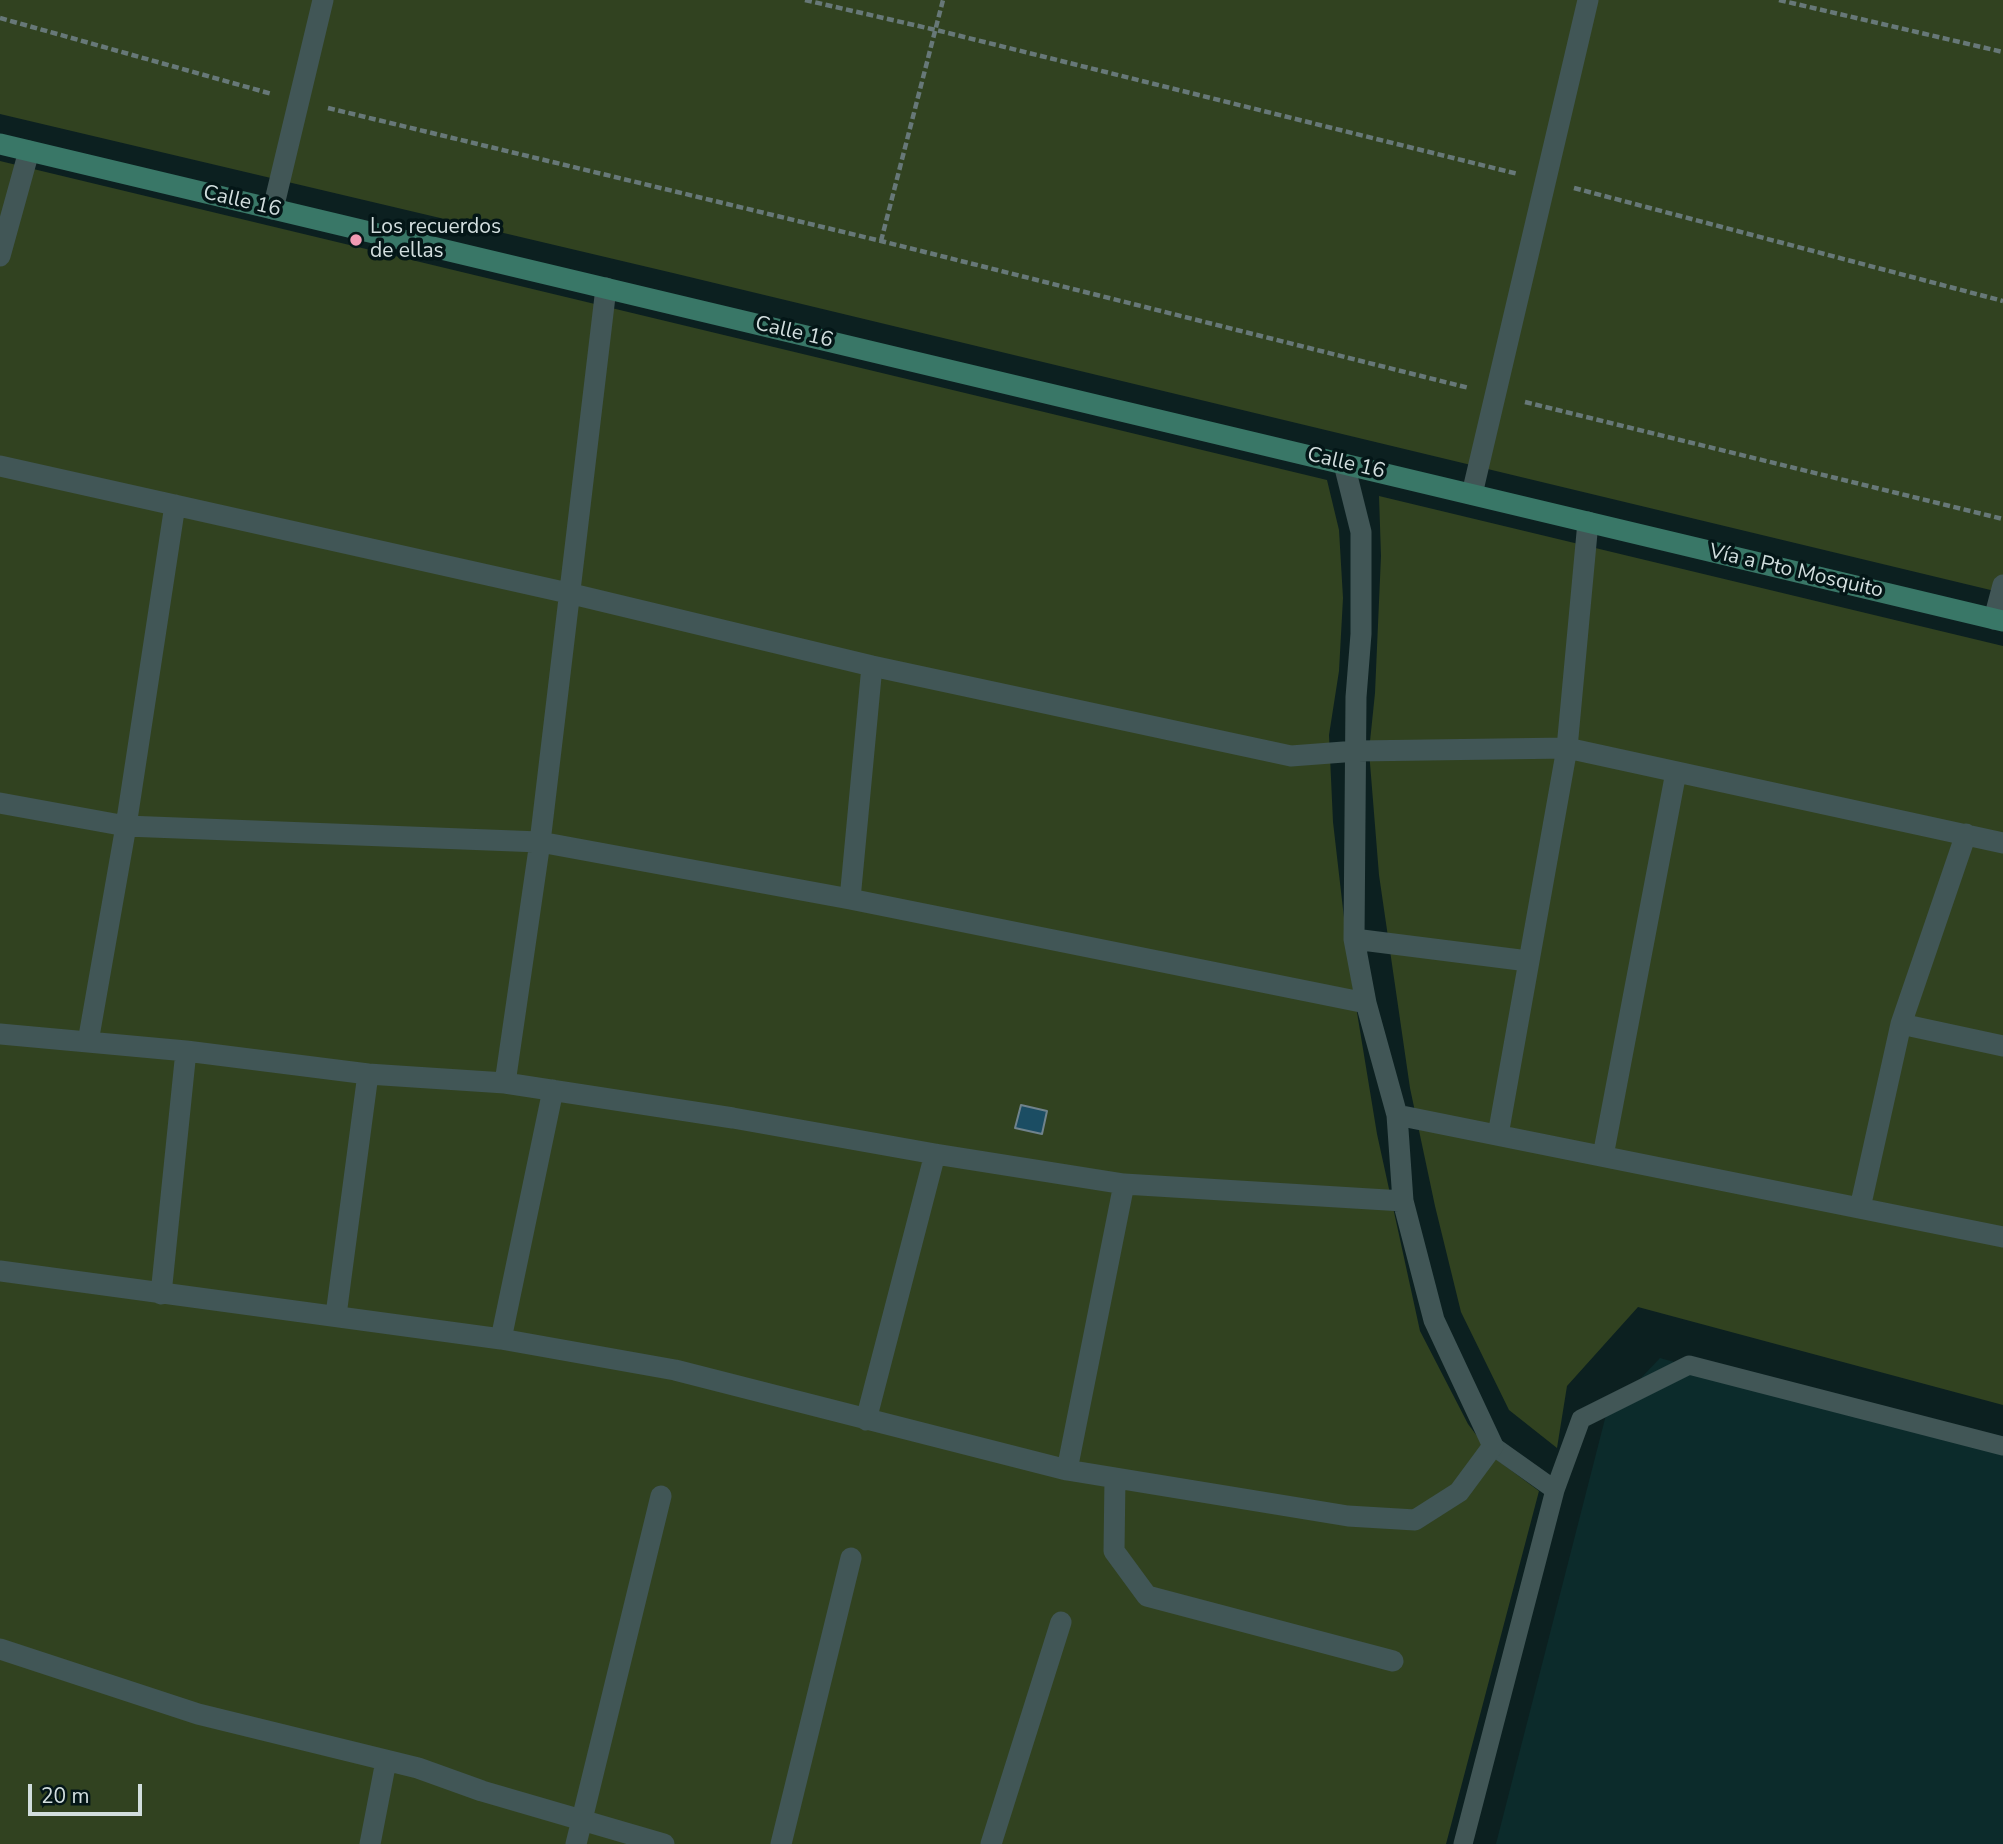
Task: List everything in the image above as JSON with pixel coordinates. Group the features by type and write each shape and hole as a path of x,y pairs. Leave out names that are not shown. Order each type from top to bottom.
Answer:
{"street":[{"path":"273,209 323,0"},
{"path":"1472,494 1588,0"},
{"name":"Calle 16","path":"0,144 1588,522"},
{"path":"0,257 29,151"},
{"path":"505,1083 540,842 606,288"},
{"path":"0,1271 501,1339 675,1370 1067,1470 1348,1516 1415,1520 1459,1492 1493,1447 1434,1320 1403,1201 1397,1115 1366,1003 1354,939 1361,532 1344,464"},
{"path":"0,466 568,593 872,666 1291,757 1357,751 1567,748 2003,843"},
{"path":"88,1042 126,825 175,505"},
{"path":"1498,1135 1567,748 1588,522"},
{"name":"Vía a Pto Mosquito","path":"1588,522 1999,620"},
{"path":"1999,620 2003,585"},
{"path":"850,899 872,666"},
{"path":"1603,1156 1676,772"},
{"path":"0,803 126,825 540,842 850,899 1366,1003"},
{"path":"1860,1208 1901,1024 1966,834"},
{"path":"1354,939 1528,961"},
{"path":"1901,1024 2003,1046"},
{"path":"0,1037 186,1051 368,1074 505,1083 733,1118 1124,1184 1403,1201"},
{"path":"161,1294 186,1051"},
{"path":"335,1315 368,1074"},
{"path":"501,1339 553,1090"},
{"path":"1397,1115 2003,1237"},
{"path":"866,1420 935,1154"},
{"path":"1067,1470 1124,1184"},
{"path":"1115,1478 1114,1552 1147,1596 1393,1661"},
{"path":"576,1844 661,1496"},
{"path":"780,1844 851,1558"},
{"path":"991,1844 1060,1622"},
{"path":"0,1649 198,1714 418,1768 482,1791 664,1844"},
{"path":"370,1844 386,1761"}],"lane":[{"path":"1463,1844 1555,1490 1581,1419 1689,1365 2003,1446"},
{"path":"1493,1447 1555,1490"}],"path":[{"path":"805,0 1546,181 2003,301"},
{"path":"881,241 943,0"},
{"path":"1779,0 2003,52"},
{"path":"0,18 299,101 881,241 2003,519"}],"shaded area":[{"path":"1660,1358 2003,1454 2003,1844 1496,1844 1606,1415"}],"green space":[{"path":"0,0 2003,0 2003,593 0,114"},
{"path":"0,161 1327,480 1339,530 1343,598 1339,671 1329,735 1333,822 1350,970 1377,1134 1420,1331 1468,1424 1493,1457 1539,1491 1446,1844 0,1844"},
{"path":"1379,496 2003,646 2003,1405 1638,1307 1567,1386 1557,1448 1509,1410 1461,1312 1435,1206 1410,1088 1379,875 1369,751 1375,693 1381,556"}],"building":[{"path":"1021,1105 1047,1111 1042,1134 1015,1128"}],"place":[{"name":"Los recuerdos de ellas","path":"356,240"}]}
